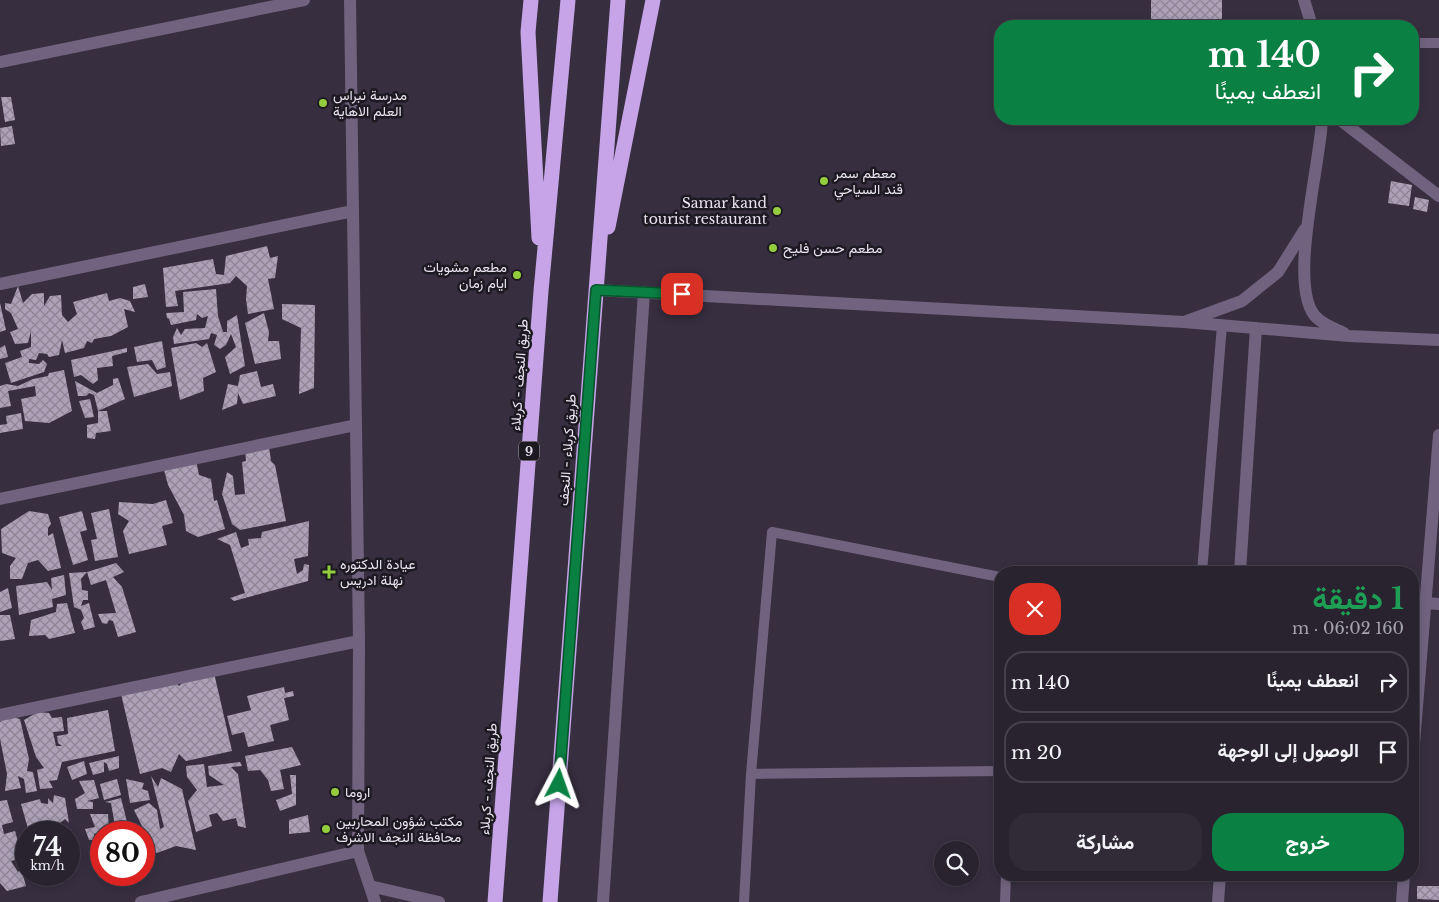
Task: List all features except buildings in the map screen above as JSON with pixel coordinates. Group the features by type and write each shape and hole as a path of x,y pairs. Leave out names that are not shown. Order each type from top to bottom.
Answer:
{"highway":[{"path":"531,0 528,32 541,291"},
{"name":"طريق النجف - کربلاء","path":"496,902 541,291 568,0"},
{"name":"طريق کربلاء - النجف","path":"550,902 618,0"},
{"path":"596,290 653,0"}],"street":[{"path":"0,62 304,0"},
{"path":"350,0 356,425 358,851 375,902"},
{"path":"1304,0 1310,20"},
{"path":"1322,125 1322,142 1303,263 1304,292 1316,318 1350,336"},
{"path":"1347,125 1439,196"},
{"path":"0,284 353,211"},
{"path":"1184,322 1242,301 1278,272 1308,225"},
{"path":"596,290 1184,322 1350,336 1439,340"},
{"path":"603,902 644,292"},
{"path":"1240,566 1256,328"},
{"path":"0,499 356,425"},
{"path":"1419,679 1439,435"},
{"path":"1425,603 1439,604"},
{"path":"0,715 358,641"},
{"path":"141,902 358,851"},
{"path":"1218,902 1220,881"},
{"path":"1402,902 1404,881"},
{"path":"370,886 439,902"}],"lane":[{"path":"1419,43 1439,43"},
{"path":"1202,566 1222,325"},
{"path":"744,902 751,774 772,532 994,576"},
{"path":"751,774 994,771"},
{"path":"1005,902 1006,881"}],"place":[{"name":"مدرسة نبراس العلم الاهاية","path":"323,103"},
{"name":"معطم سمر قند السياحي","path":"824,181"},
{"name":"Samar kand tourist restaurant","path":"777,211"},
{"name":"مطعم حسن فليح","path":"773,248"},
{"name":"مطعم مشويات ايام زمان","path":"517,275"},
{"name":"عيادة الدكتوره نهلة ادريس","path":"329,572"},
{"name":"اروما","path":"335,792"},
{"name":"مكتب شؤون المحاربين محافظة النجف الاشرف","path":"326,829"}],"route":[{"path":"559,784 596,290 682,294"}]}
